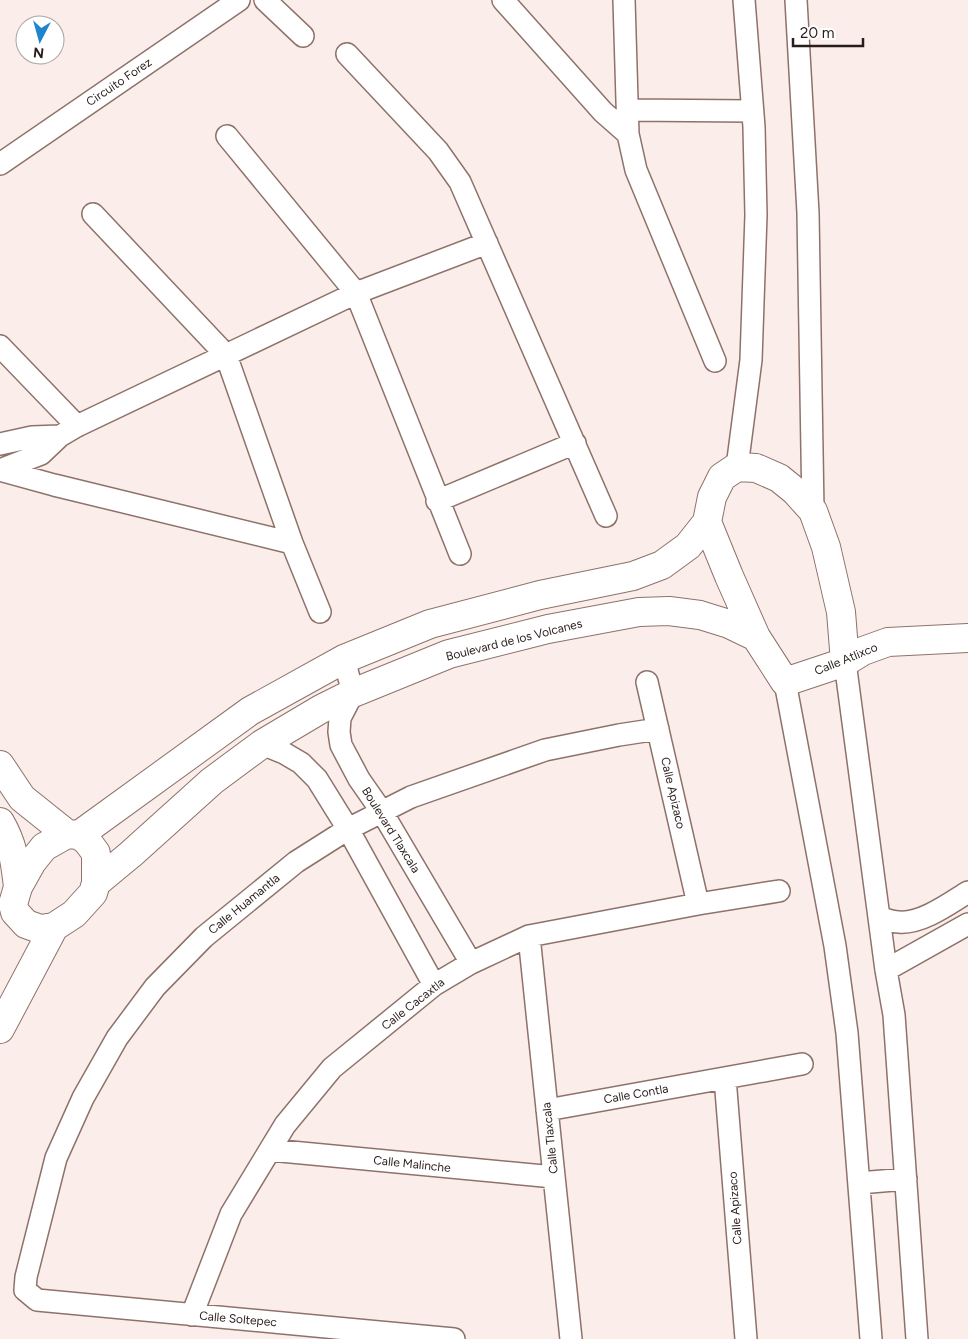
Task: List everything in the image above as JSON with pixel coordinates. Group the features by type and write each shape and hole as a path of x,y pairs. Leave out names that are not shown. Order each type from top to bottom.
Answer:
{"street":[{"name":"Circuito Forez","path":"0,164 239,0"},
{"path":"265,0 303,36"},
{"path":"503,0 603,112 628,134"},
{"path":"624,0 628,134 636,170 715,361"},
{"path":"737,467 751,360 756,215 752,111 744,0"},
{"path":"796,0 808,213 813,511 826,546 841,612 845,662 886,970 894,1015 917,1339"},
{"path":"347,54 438,151 460,182 606,516"},
{"path":"627,110 752,111"},
{"path":"227,136 356,292 460,554"},
{"path":"93,214 226,355 292,542 320,612"},
{"path":"0,470 37,446 356,292 487,243"},
{"path":"0,346 69,431"},
{"path":"438,501 575,443"},
{"path":"0,444 37,446"},
{"path":"37,446 54,485"},
{"path":"0,931 15,895 32,862 50,842 73,835 250,712 344,659 430,624 540,595 633,576 662,565 688,546 707,522 712,498 722,478 737,467 756,468 779,478 795,491 813,511"},
{"path":"0,470 54,485 292,542"},
{"path":"707,522 756,637 785,682 790,704 835,946 847,1032 871,1339"},
{"path":"633,576 639,612"},
{"path":"540,595 548,630"},
{"name":"Boulevard de los Volcanes","path":"96,883 212,781 262,744 353,693 449,654 548,630 639,612 669,611 700,615 729,624 756,637"},
{"name":"Calle Atlixco","path":"785,682 845,662 863,651 888,642 968,638"},
{"path":"344,659 353,693"},
{"name":"Calle Apizaco","path":"648,682 698,904"},
{"name":"Boulevard Tlaxcala","path":"353,693 340,718 339,732 341,745 359,779 382,812 471,963"},
{"name":"Calle Huamantla","path":"25,1290 26,1277 56,1158 83,1098 117,1038 155,987 204,937 296,862 348,828 411,797 545,750 658,729"},
{"path":"262,744 284,753 300,763 317,779 348,828 434,985"},
{"path":"0,765 22,798 96,853 96,883 93,893 66,920 54,927 40,929 26,924 15,912 14,853 8,836 0,822"},
{"name":"Calle Cacaxtla","path":"192,1315 230,1214 285,1125 332,1068 434,985 471,963 529,936 698,904 779,891"},
{"path":"879,917 899,922 910,921 935,912 968,892"},
{"path":"886,970 968,924"},
{"path":"0,1029 54,927"},
{"name":"Calle Tlaxcala","path":"529,936 571,1339"},
{"name":"Calle Contla","path":"547,1110 802,1064"},
{"name":"Calle Apizaco","path":"725,1078 746,1339"},
{"name":"Calle Malinche","path":"270,1150 554,1178"},
{"path":"859,1183 906,1179"},
{"name":"Calle Soltepec","path":"25,1290 37,1300 454,1339"}]}
